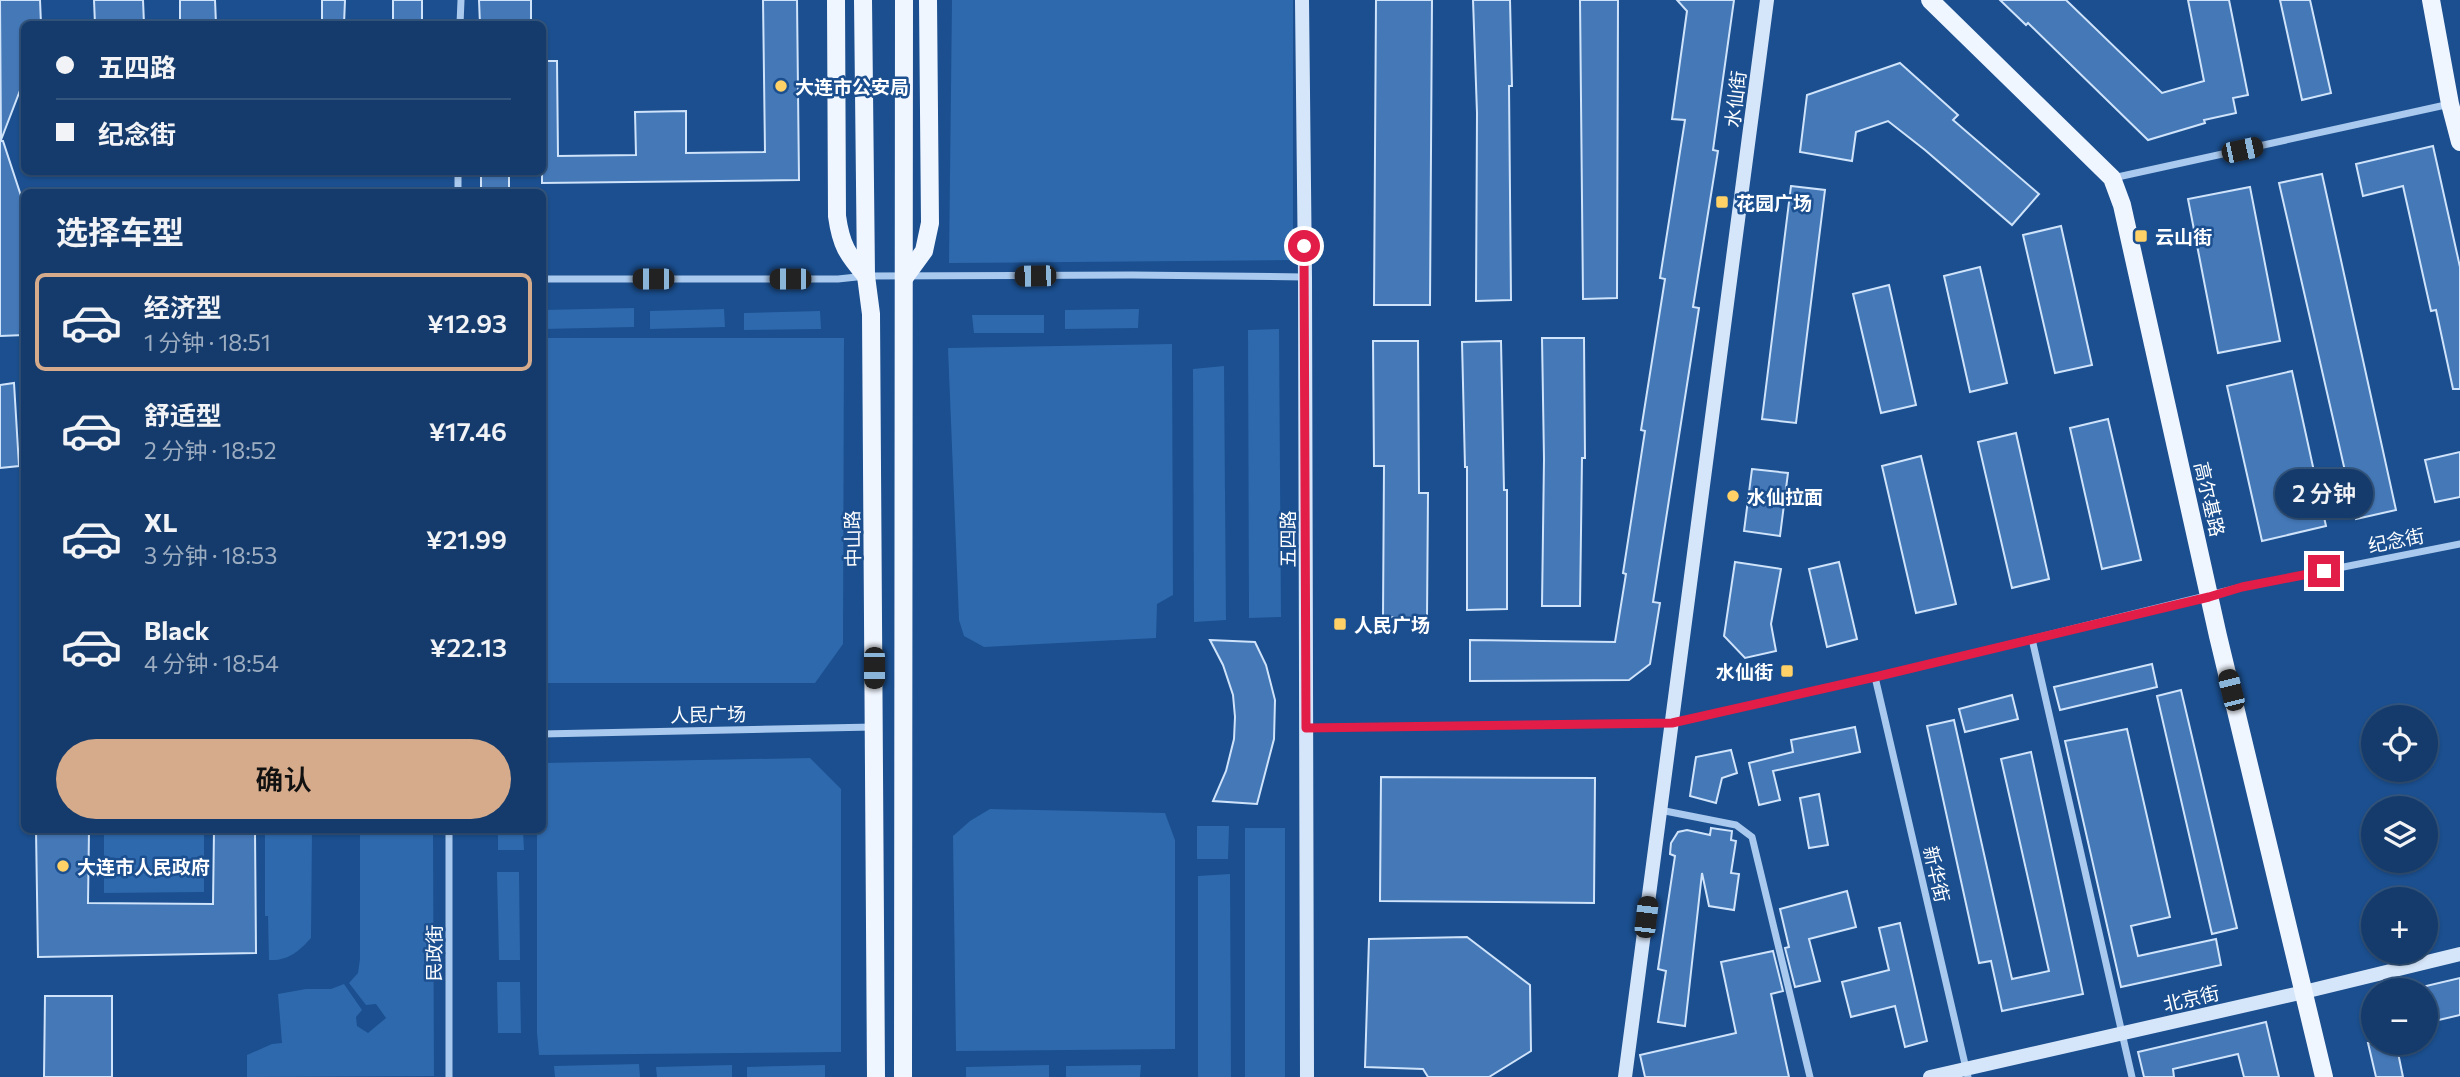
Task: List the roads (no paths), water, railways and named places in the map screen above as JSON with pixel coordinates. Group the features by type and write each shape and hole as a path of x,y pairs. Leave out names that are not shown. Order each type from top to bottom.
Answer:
{"main road":[{"path":"835,0 837,216 846,253 866,276"},
{"name":"中山路","path":"863,0 866,276 871,314 876,1077"},
{"path":"903,1077 904,0"},
{"path":"905,277 924,251 930,223 928,0"},
{"name":"高尔基路","path":"1930,0 2112,178 2122,205 2209,597 2323,1077"},
{"path":"2431,0 2450,104 2460,142"}],"street":[{"path":"460,21 461,0"},
{"name":"五四路","path":"1302,0 1307,1077"},
{"name":"水仙街","path":"1625,1077 1767,1"},
{"path":"2112,178 2450,104"},
{"path":"546,279 1132,275 1305,277"},
{"name":"纪念街","path":"1306,728 1672,723 1875,677 2242,587 2460,544"},
{"path":"2032,639 2132,1077"},
{"name":"新华街","path":"1875,677 1967,1073"},
{"name":"人民广场","path":"546,734 874,727"},
{"path":"1661,810 1736,825 1752,837 1810,1077"},
{"name":"民政街","path":"449,833 449,1077"},
{"name":"北京街","path":"1930,1077 1967,1073 2460,954"}],"place":[{"name":"大连市公安局","path":"781,86"},
{"name":"花园广场","path":"1722,202"},
{"name":"云山街","path":"2141,236"},
{"name":"水仙拉面","path":"1733,496"},
{"name":"人民广场","path":"1340,624"},
{"name":"水仙街","path":"1787,671"},
{"name":"大连市人民政府","path":"63,866"}]}
